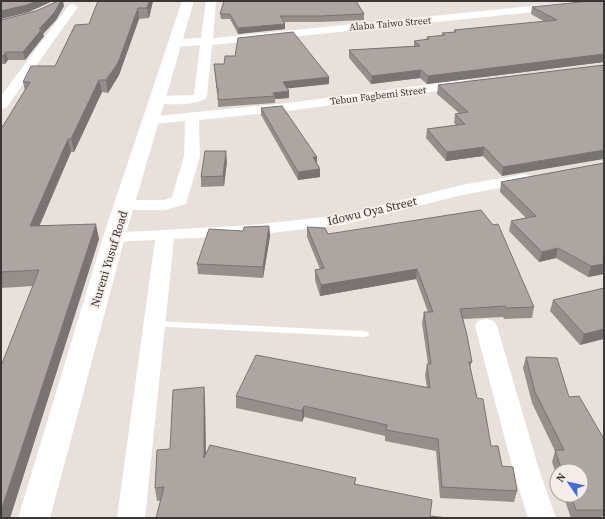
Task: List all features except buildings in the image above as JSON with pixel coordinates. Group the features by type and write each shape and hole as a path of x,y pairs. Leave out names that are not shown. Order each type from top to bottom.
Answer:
{"street":[{"name":"Nureni Yusuf Road","path":"34,518 114,237 188,1"},
{"path":"155,110 200,97 211,1"},
{"name":"Alaba Taiwo Street","path":"176,43 207,42 372,24 604,2"},
{"path":"1,105 66,4"},
{"name":"Tebun Fagbemi Street","path":"155,110 192,116 287,107 480,82"},
{"path":"125,205 165,205 180,200 192,156 192,116"},
{"name":"Idowu Oya Street","path":"114,237 252,230 342,220 462,190 541,176"},
{"path":"131,518 165,234"},
{"path":"486,326 527,474 542,518"}],"lane":[{"path":"154,324 364,334"}]}
